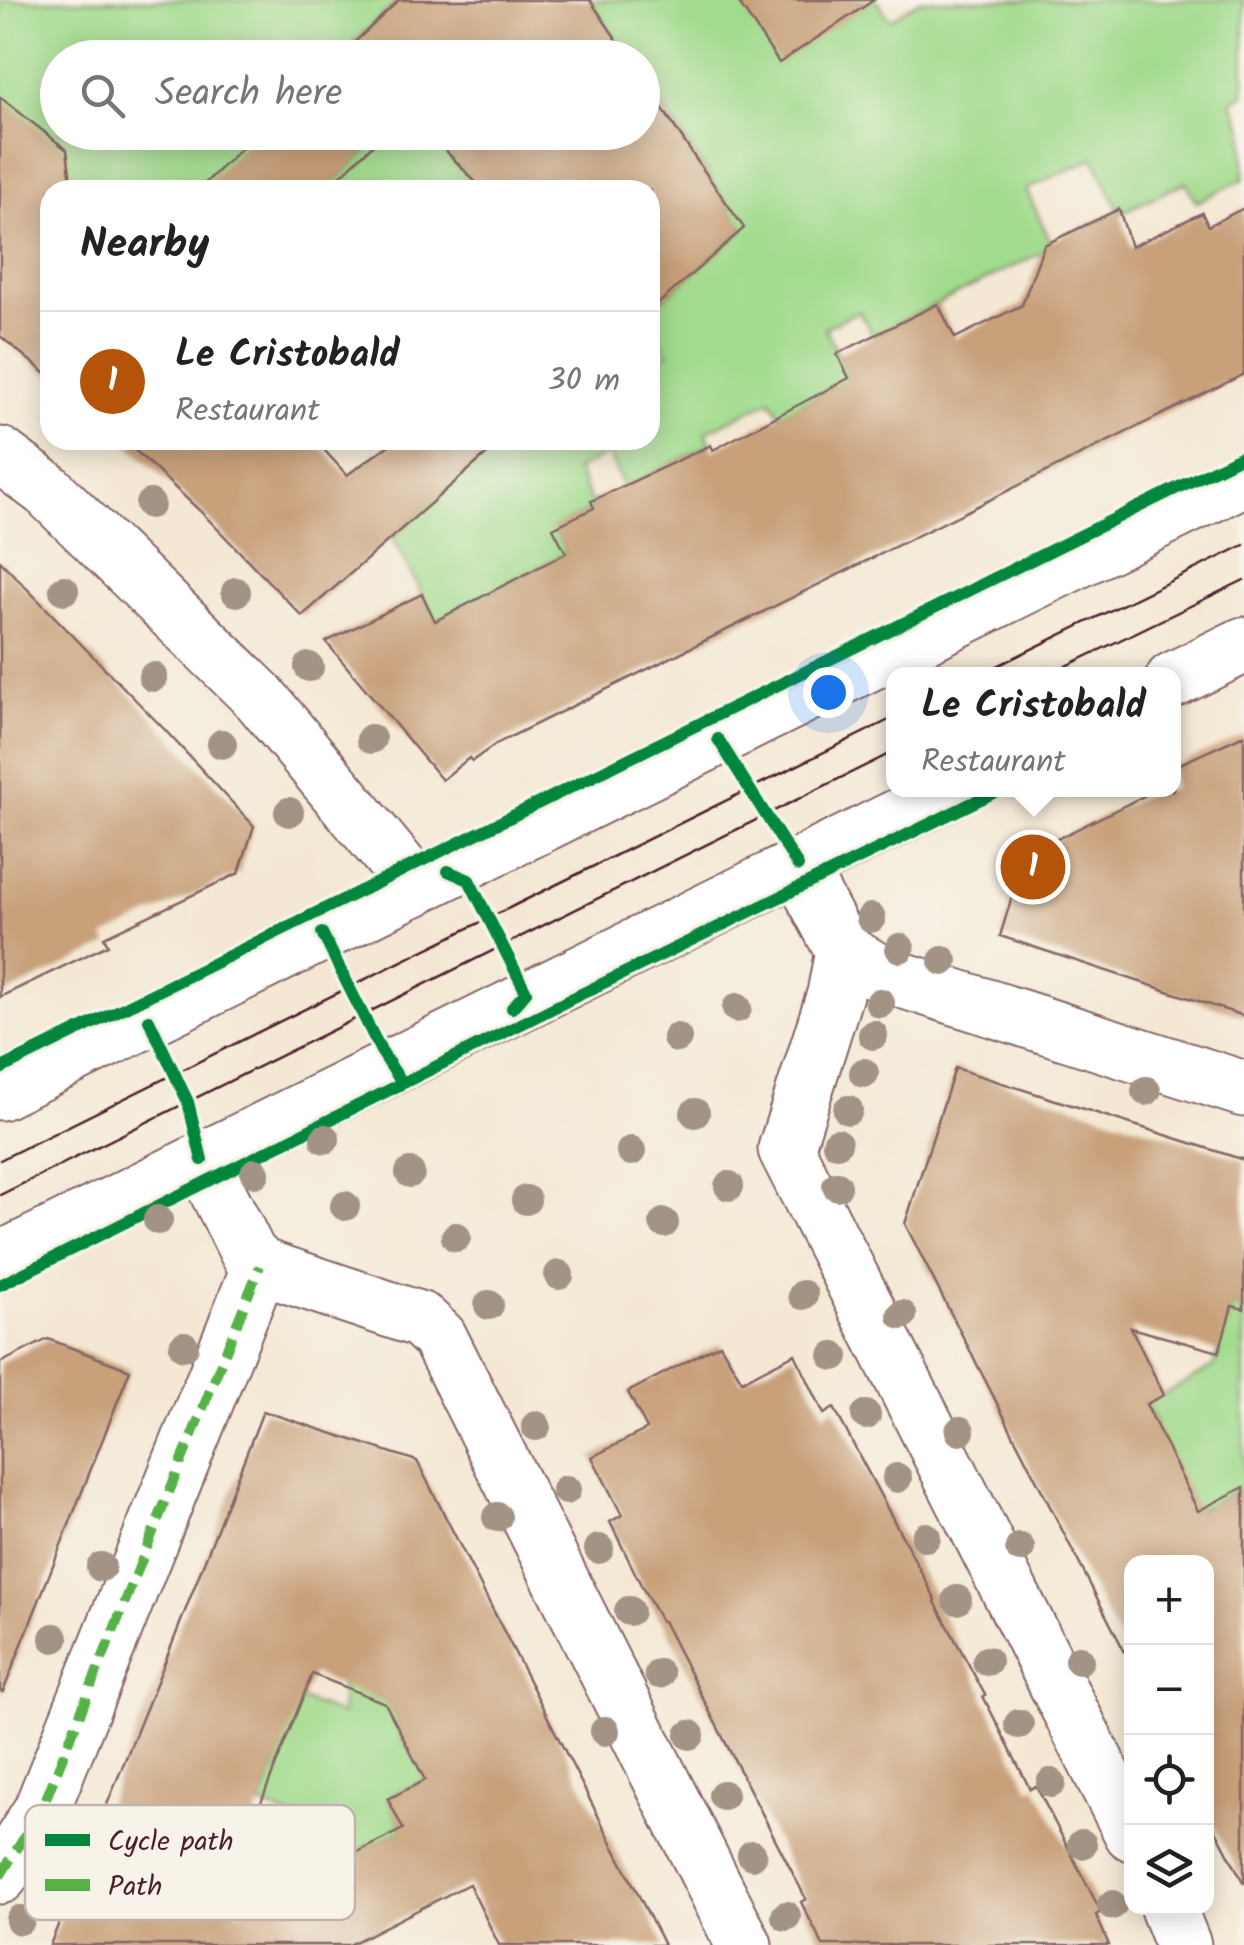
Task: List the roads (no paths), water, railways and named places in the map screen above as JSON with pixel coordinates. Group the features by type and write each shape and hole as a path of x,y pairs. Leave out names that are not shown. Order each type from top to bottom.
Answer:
{"street":[{"path":"0,455 46,490 260,698 402,870 413,889"},
{"path":"0,1092 1244,478"},
{"path":"1181,676 1244,645"},
{"path":"0,1260 940,797"},
{"path":"798,866 844,950 880,974 1244,1090"},
{"path":"844,950 835,994 786,1149 1128,1825"},
{"path":"202,1160 248,1253 260,1266 421,1320 439,1337 744,1945"},
{"path":"44,1805 260,1266"},
{"path":"0,1876 25,1837"},
{"path":"1171,1915 1184,1945"}],"tram line":[{"path":"995,667 1244,545"},
{"path":"1064,667 1244,580"},
{"path":"0,1160 886,721"},
{"path":"0,1195 886,755"}],"place":[{"name":"Le Cristobald","path":"1033,867"}]}
